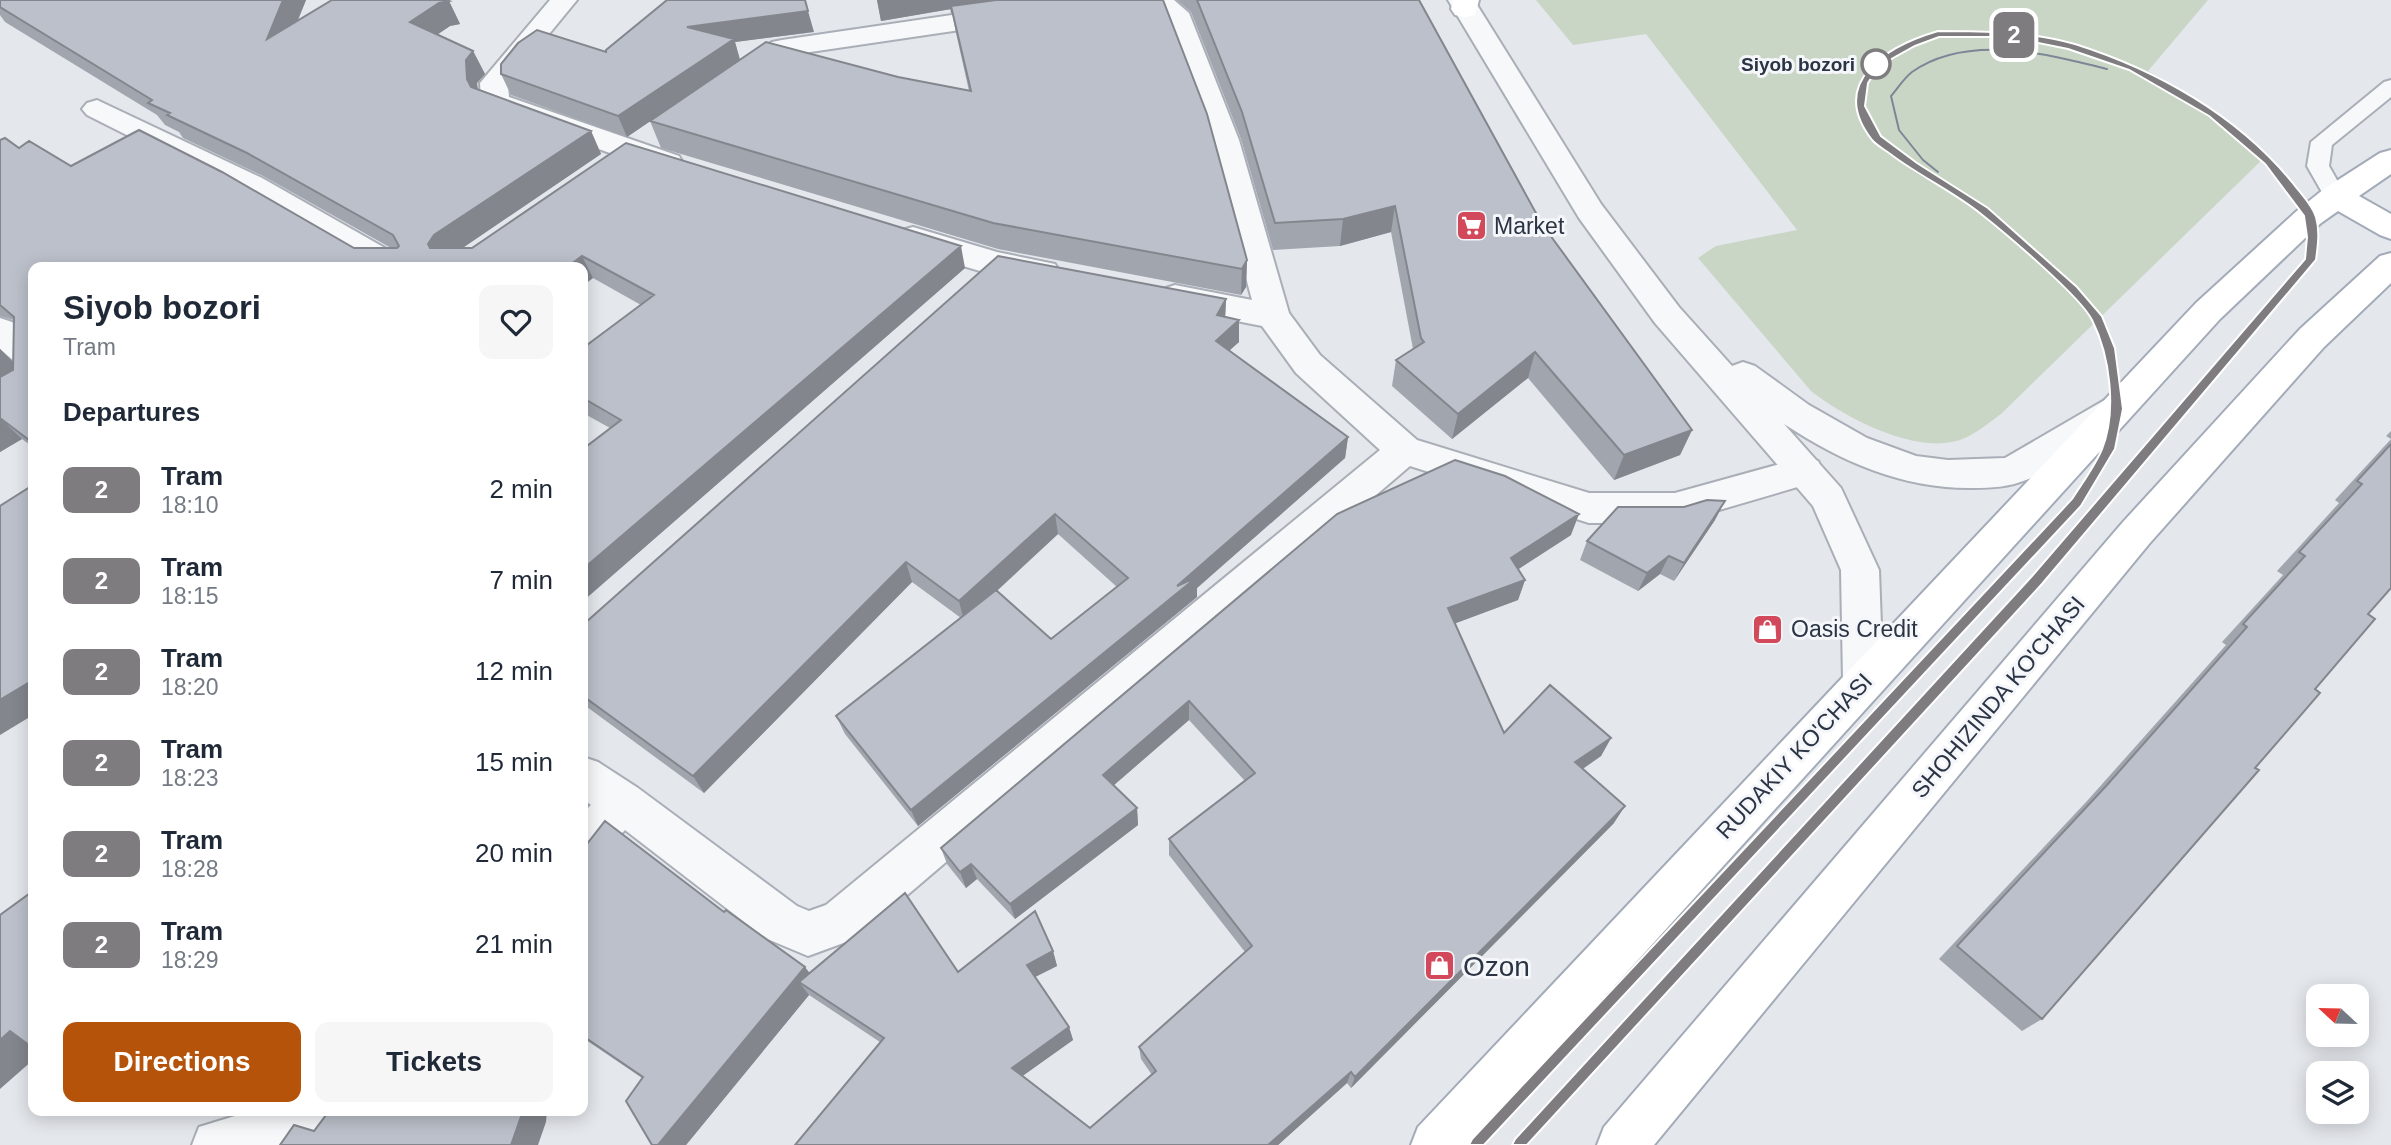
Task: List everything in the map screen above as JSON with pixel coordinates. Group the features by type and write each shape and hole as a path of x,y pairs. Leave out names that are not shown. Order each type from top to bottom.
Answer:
{"main road":[{"path":"2391,160 2335,196 2391,228"},
{"name":"RUDAKIY KO'CHASI","path":"1436,1145 2208,311 2257,263 2335,196"},
{"name":"SHOHIZINDA KO'CHASI","path":"1622,1145 2136,533 2312,338 2391,264"}],"street":[{"path":"564,0 494,83 495,102 618,159 694,171"},
{"path":"715,92 782,48 1109,0"},
{"path":"1148,0 1160,3 1175,13 1224,140 1273,316 1308,364 1404,450 1589,508 1675,508 1805,471"},
{"path":"1464,3 1590,211 1667,315 1828,498 1860,570 1863,681"},
{"path":"97,109 251,185 385,262"},
{"path":"618,159 661,129"},
{"path":"890,231 995,263 1074,278"},
{"path":"964,290 995,263"},
{"path":"1141,290 1273,316"},
{"path":"1667,315 1784,407 1824,434 1871,457 1916,471 1962,476 2012,471 2117,409"},
{"path":"0,330 28,372"},
{"path":"588,779 623,802 781,922 808,934 841,922 1404,450"},
{"path":"588,838 623,802"},
{"path":"217,1145 271,1130 298,1116"}],"lane":[{"path":"2335,196 2318,166 2322,142 2391,86"}],"green space":[{"path":"1536,0 2208,0 2148,71 2211,108 2268,154 2001,414 1970,436 1947,443 1906,439 1843,413 1811,391 1698,258 1716,246 1797,230 1646,34 1573,45"}],"building":[{"path":"0,0 283,0 267,39 332,0 449,1 439,3 410,22 473,51 466,60 467,79 471,87 591,131 434,235 428,244 430,248 472,248 626,143 961,246 588,565 588,445 621,420 588,401 588,344 654,295 582,256 574,262 28,262 28,439 0,418 0,377 13,370 14,317 0,305 0,140 5,138 19,148 29,141 71,166 139,130 222,172 354,248 399,246 393,235 247,153 167,115 170,113 148,103 152,100 0,7"},
{"path":"667,0 805,0 808,11 687,27 734,39 618,116 501,74 501,64 518,43 537,30 606,52"},
{"path":"996,0 1163,0 1207,114 1247,260 1242,269 993,223 650,121 766,42 898,77 971,91 951,6"},
{"path":"1197,0 1419,0 1542,224 1692,430 1624,455 1535,352 1458,414 1396,360 1424,342 1395,206 1343,219 1275,223 1242,112"},
{"path":"998,256 1226,299 1217,315 1239,320 1216,341 1348,437 1177,586 1197,577 911,810 836,716 996,590 1051,639 1128,578 1055,514 959,601 906,562 693,776 588,700 588,620"},
{"path":"2391,444 2391,588 2368,614 2375,619 2315,689 2320,693 2255,768 2259,770 2042,1019 1957,946 2107,785 2247,627 2243,624 2305,556 2299,552 2362,484 2357,481"},
{"path":"1455,460 1505,476 1579,514 1511,558 1525,580 1448,608 1504,733 1550,685 1611,738 1575,762 1625,806 1355,1077 1351,1072 1268,1145 795,1145 884,1038 799,982 905,893 958,972 1035,911 1053,951 1027,965 1069,1027 1012,1068 1090,1128 1156,1071 1139,1047 1252,946 1169,839 1255,773 1189,701 1103,775 1137,808 1010,904 971,864 960,872 941,848 1337,514"},
{"path":"28,488 28,683 0,700 0,506"},
{"path":"1707,500 1725,501 1684,563 1669,556 1647,573 1587,541 1618,507 1684,507"},
{"path":"605,821 724,912 726,910 805,967 658,1145 652,1145 626,1101 643,1077 588,1039 588,843"},
{"path":"28,895 28,1044 10,1031 0,1040 0,915"},
{"path":"325,1116 521,1116 511,1145 280,1145 294,1125 314,1131"}],"tram line":[{"path":"1521,1145 1853,777 2021,598 2310,260 2311,228 2308,215 2296,194 2239,134 2178,92 2123,66 2044,42 1964,32 1921,39 1891,55 1868,77 1864,84 1862,101 1866,118 1878,140 1901,161 1983,209"},
{"name":"2","path":"1478,1145 2077,503 2108,449 2117,409 2109,348 2096,316 2073,290 1984,210 1913,166 1877,138 1860,106 1863,83 1876,64 1911,44 1938,34 2009,34 2070,46 2132,68 2213,113 2269,162 2304,204 2310,216 2313,237 2310,260 2037,580 1835,798 1521,1145"},
{"path":"1938,172 1923,160 1899,130 1891,96 1912,72 1934,60 1957,53 1982,50 2034,53 2107,69"},
{"path":"1979,206 1983,209"},
{"path":"1478,1145 2077,503 2108,449 2117,409 2109,348 2096,316 2073,290 1983,209"}],"place":[{"name":"Siyob bozori","path":"1876,64"},
{"name":"Market","path":"1471,226"},
{"name":"Oasis Credit","path":"1768,629"},
{"name":"Ozon","path":"1440,966"}]}
